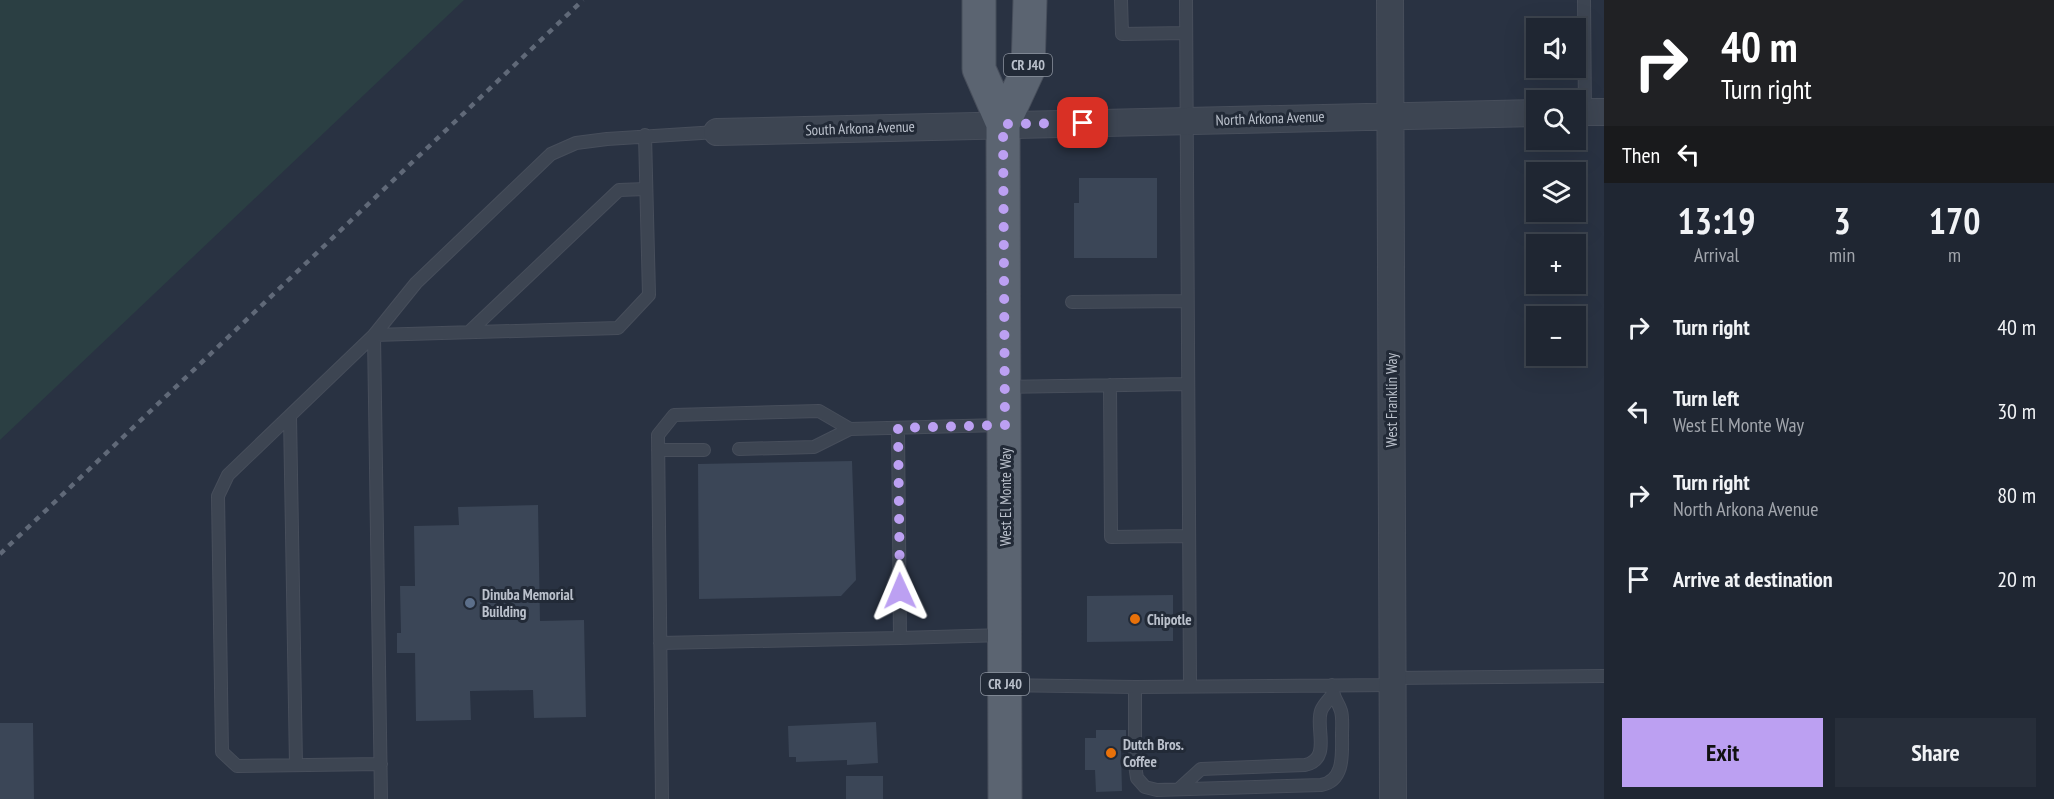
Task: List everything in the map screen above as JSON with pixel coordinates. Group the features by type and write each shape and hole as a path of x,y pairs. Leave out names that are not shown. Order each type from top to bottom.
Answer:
{"main road":[{"name":"West El Monte Way","path":"979,0 979,69 1003,124 1005,799"},
{"name":"West El Monte Way","path":"1003,124 1028,70 1030,0"}],"street":[{"name":"West Franklin Way","path":"1390,0 1393,799"},
{"name":"North Arkona Avenue","path":"1003,124 1526,113"},
{"name":"South Arkona Avenue","path":"717,132 1003,124"}],"lane":[{"path":"1121,0 1122,34 1186,33"},
{"path":"1186,0 1190,686"},
{"path":"1584,0 1588,112"},
{"path":"381,764 237,766 222,752 218,496 228,475 374,335 416,284 551,154 576,143 645,135 717,132"},
{"path":"374,335 618,328 649,295 645,135"},
{"path":"469,332 619,189 646,189"},
{"path":"1072,303 1187,301"},
{"path":"374,335 381,799"},
{"path":"1004,387 1187,384"},
{"path":"1110,385 1111,537 1188,536"},
{"path":"662,799 658,435 674,415 819,411 850,429"},
{"path":"290,416 296,765"},
{"path":"739,450 814,447 850,429 1005,425"},
{"path":"898,428 900,638"},
{"path":"658,450 704,450"},
{"path":"660,643 1005,635"},
{"path":"1005,685 1190,686 1332,690 1392,682 1604,676"},
{"path":"1135,687 1135,765 1137,778 1150,789 1321,785 1331,782 1338,773 1342,751 1342,712 1332,690"},
{"path":"1179,789 1201,769 1305,765 1313,762 1320,752 1320,711 1332,690"}],"green space":[{"path":"0,0 464,0 0,440"}],"building":[{"path":"1079,178 1157,178 1157,258 1074,258 1074,203 1079,203"},
{"path":"852,461 856,580 841,596 699,599 698,464"},
{"name":"Dinuba Memorial Building","path":"538,505 540,621 584,620 586,717 534,718 533,690 470,691 471,720 416,721 415,653 397,653 397,633 401,633 400,586 415,586 414,526 459,525 458,507"},
{"path":"1173,595 1173,641 1087,642 1087,596"},
{"path":"876,722 878,763 847,765 847,760 796,762 796,757 789,757 788,726"},
{"path":"0,723 33,723 34,799 0,799"},
{"path":"1096,730 1126,730 1126,752 1121,752 1122,791 1096,792 1095,770 1085,770 1085,738 1096,738"},
{"path":"846,776 883,776 883,799 846,799"}],"railway":[{"path":"0,554 583,0"}],"place":[{"name":"Dinuba Memorial Building","path":"470,603"},
{"name":"Chipotle","path":"1135,619"},
{"name":"Dutch Bros. Coffee","path":"1111,753"}],"route":[{"path":"900,591 898,428 1005,425 1003,124 1083,123"}]}
